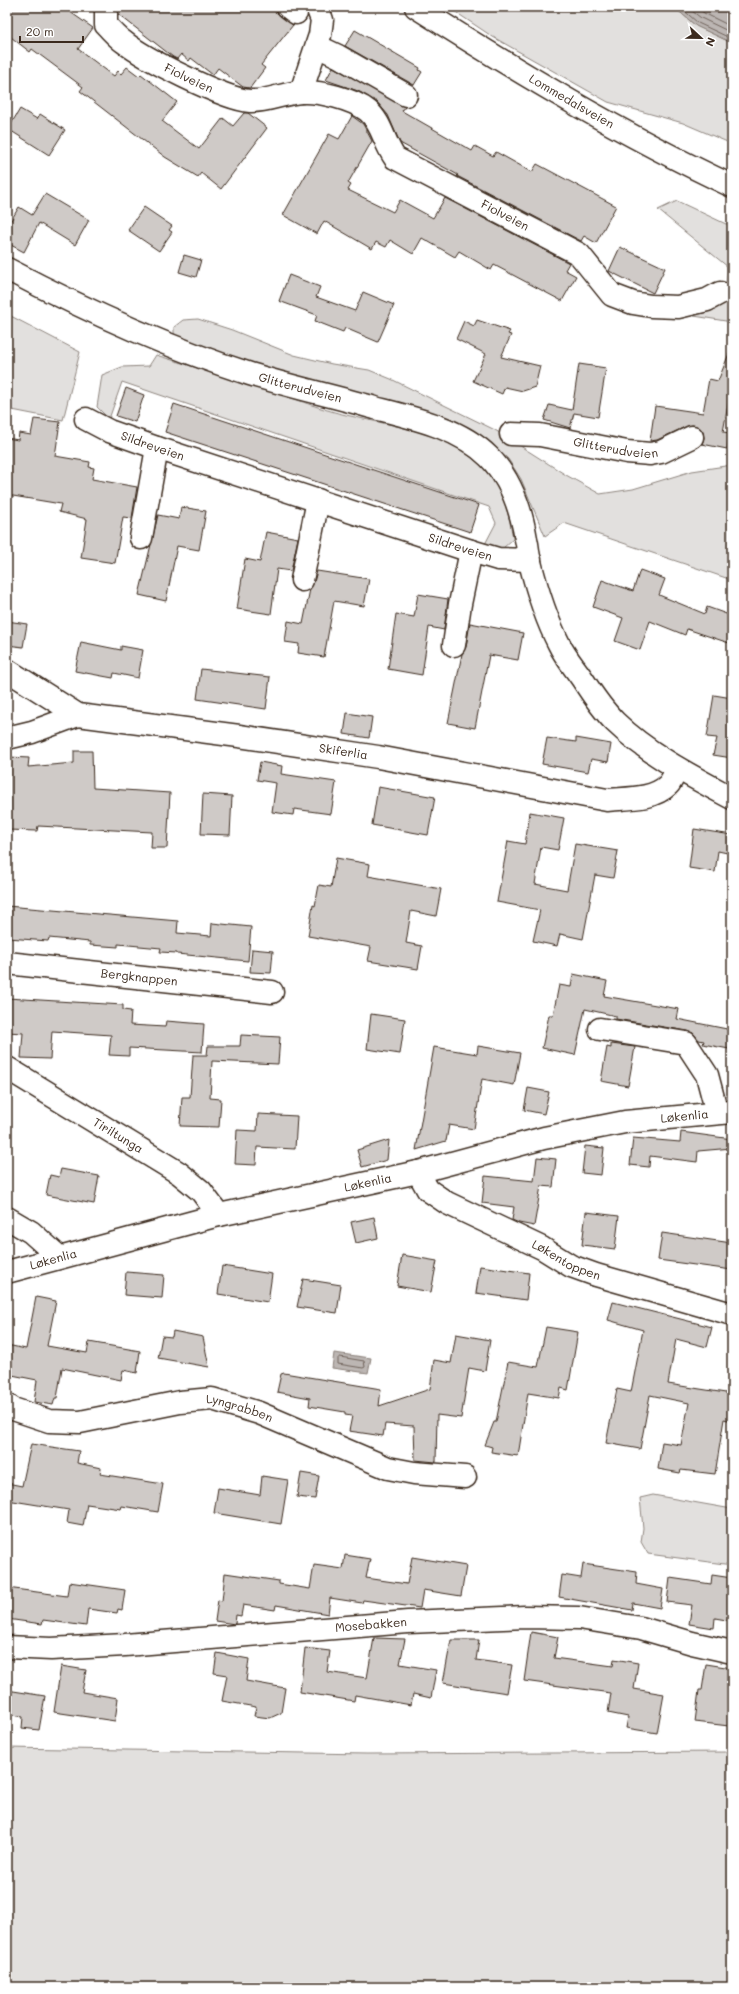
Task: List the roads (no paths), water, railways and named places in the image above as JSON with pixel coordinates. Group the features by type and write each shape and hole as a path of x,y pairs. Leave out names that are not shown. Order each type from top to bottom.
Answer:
{"street":[{"name":"Fiolveien","path":"106,7 106,25 124,42 163,66 217,91 250,101 301,92 331,95 360,106 368,111 378,122 388,147 395,158 579,254 612,295 633,303 651,306 678,307 707,300 720,293"},
{"path":"301,92 307,69 317,46 322,20 317,7"},
{"name":"Lommedalsveien","path":"416,7 550,89 663,152 732,186"},
{"path":"317,46 338,56 406,95"},
{"name":"Glitterudveien","path":"7,269 96,314 202,357 251,374 410,417 448,430 470,442 489,457 504,475 514,495 522,520 530,560"},
{"name":"Sildreveien","path":"86,419 109,431 157,448 471,551 498,559 530,560"},
{"name":"Glitterudveien","path":"511,434 540,435 627,452 650,454 661,452 692,437"},
{"path":"141,538 157,448"},
{"path":"302,580 318,500"},
{"path":"454,645 462,591 471,551"},
{"path":"530,560 543,606 559,645 590,692 615,722 646,747 677,768 732,798"},
{"name":"Skiferlia","path":"7,670 78,716 239,736 378,757 607,800 643,797 658,791 669,785 677,768"},
{"path":"7,738 32,732 78,716"},
{"name":"Bergknappen","path":"7,963 272,992"},
{"path":"600,1029 686,1043 707,1074 724,1112"},
{"name":"Tiriltunga","path":"7,1068 179,1173 201,1191 219,1215"},
{"name":"Løkenlia","path":"7,1272 219,1215 418,1172 544,1138 625,1122 724,1112"},
{"name":"Løkentoppen","path":"418,1172 428,1190 447,1203 542,1248 572,1266 596,1275 732,1314"},
{"path":"7,1218 31,1232 59,1258"},
{"name":"Lyngrabben","path":"7,1405 13,1409 49,1421 80,1422 180,1402 212,1399 259,1413 388,1468 414,1473 465,1477"},
{"name":"Mosebakken","path":"7,1647 51,1649 125,1645 408,1622 580,1618 633,1627 692,1644 732,1652"}],"water":[{"path":"674,7 732,7 732,43 696,26"},
{"path":"334,1353 371,1358 368,1373 332,1368"}]}
